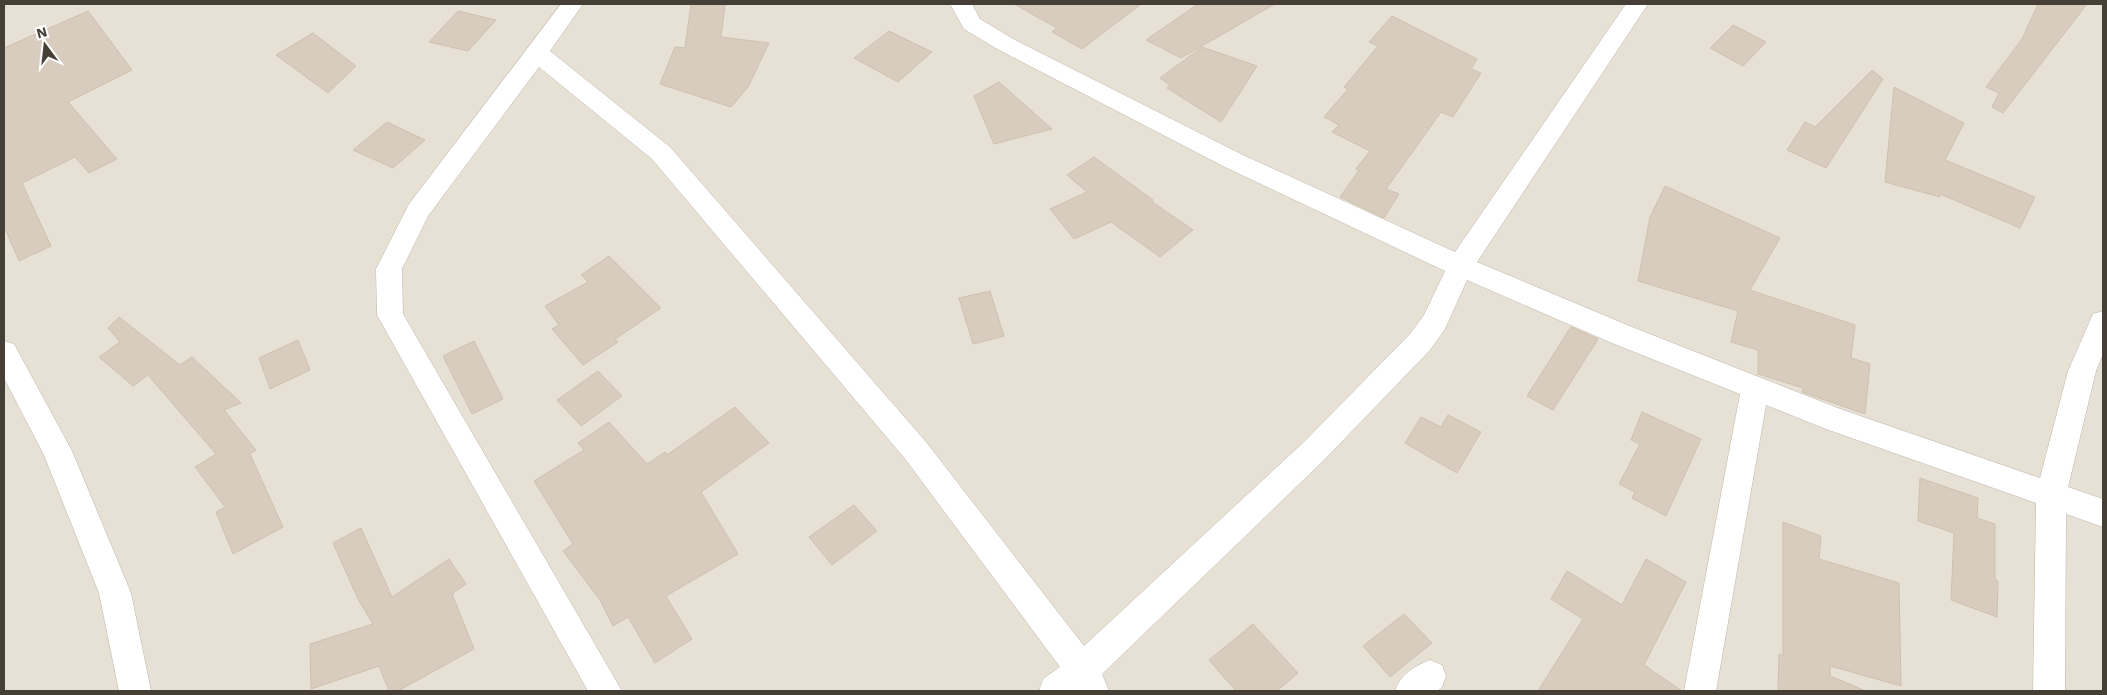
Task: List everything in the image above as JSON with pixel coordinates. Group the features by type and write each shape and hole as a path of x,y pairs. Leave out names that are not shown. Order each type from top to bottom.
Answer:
{"street":[{"path":"572,4 538,53 418,211 389,269 390,315 606,691"},
{"path":"960,4 972,24 1007,45 1234,160 1460,266 1622,334 1836,420 2103,513"},
{"path":"1055,691 1087,680 1420,342 1436,321 1460,266 1637,4"},
{"path":"538,53 661,153 916,451 1087,680"},
{"path":"2049,691 2051,494 2082,371 2103,322"},
{"path":"4,352 57,452 115,593 135,691"},
{"path":"1700,691 1755,387"}],"shaded area":[{"path":"4,4 2103,4 2103,691 4,691"}],"building":[{"path":"691,4 725,4 721,37 769,43 748,87 731,107 660,84 675,47 685,48"},
{"path":"1014,4 1141,4 1082,49 1052,32 1057,28"},
{"path":"1198,4 1275,4 1181,58 1146,40"},
{"path":"2038,4 2087,4 2003,113 1992,107 1999,93 1986,87 2022,39"},
{"path":"88,11 132,70 68,102 117,159 89,173 75,157 22,183 51,246 19,261 4,226 4,48"},
{"path":"458,11 496,20 468,51 429,42"},
{"path":"1392,16 1477,59 1471,69 1481,73 1453,117 1441,112 1386,189 1399,194 1384,218 1340,197 1359,170 1356,169 1370,151 1332,132 1339,125 1324,117 1348,89 1344,87 1378,46 1369,42"},
{"path":"1733,25 1766,42 1743,66 1710,48"},
{"path":"889,31 932,52 898,82 854,58"},
{"path":"313,33 356,66 328,93 276,55"},
{"path":"1202,47 1257,66 1221,122 1167,88 1170,85 1160,78"},
{"path":"1872,70 1883,79 1826,168 1787,150 1805,122 1815,127"},
{"path":"999,82 1052,129 994,144 974,96"},
{"path":"1894,87 1964,123 1945,160 2035,197 2020,228 1940,194 1940,197 1885,182"},
{"path":"387,122 425,140 393,168 353,150"},
{"path":"1094,157 1153,200 1151,201 1193,230 1160,257 1111,222 1074,239 1050,209 1087,192 1067,175"},
{"path":"1665,186 1780,238 1750,290 1855,325 1851,358 1870,364 1865,414 1802,392 1803,388 1758,374 1758,350 1731,342 1738,311 1638,281 1650,217"},
{"path":"609,256 661,308 615,339 618,342 583,365 552,329 559,325 545,306 588,282 581,275"},
{"path":"990,291 1004,336 973,344 959,298"},
{"path":"119,317 180,365 192,357 241,403 224,410 256,450 250,454 283,527 233,554 216,512 225,507 195,467 216,454 148,375 133,386 99,357 120,342 108,328"},
{"path":"1571,327 1598,339 1553,410 1527,396"},
{"path":"298,340 310,370 270,389 259,358"},
{"path":"474,341 503,399 472,414 443,356"},
{"path":"598,371 622,396 581,426 557,400"},
{"path":"735,407 769,443 701,492 738,554 666,596 692,639 655,663 628,617 613,626 600,600 563,551 573,544 534,481 584,450 578,443 609,422 647,464 665,452 667,455"},
{"path":"1642,412 1701,439 1666,516 1632,498 1635,492 1619,484 1640,444 1631,440"},
{"path":"1448,415 1481,432 1457,473 1405,443 1421,417 1441,427"},
{"path":"1920,478 1978,498 1977,518 1995,524 1995,579 1998,581 1997,617 1951,600 1954,533 1918,521"},
{"path":"854,505 877,531 832,565 809,537"},
{"path":"1783,522 1821,536 1819,559 1899,583 1901,686 1830,666 1830,676 1866,691 1778,691 1779,654 1783,656"},
{"path":"361,528 392,597 449,559 466,584 452,594 474,649 398,691 389,691 379,666 311,689 310,644 373,624 358,599 333,543"},
{"path":"1646,559 1686,582 1644,665 1682,691 1538,691 1583,619 1551,599 1567,571 1622,605"},
{"path":"1404,614 1432,643 1390,677 1363,646"},
{"path":"1253,624 1298,673 1277,691 1236,691 1209,660"}]}
